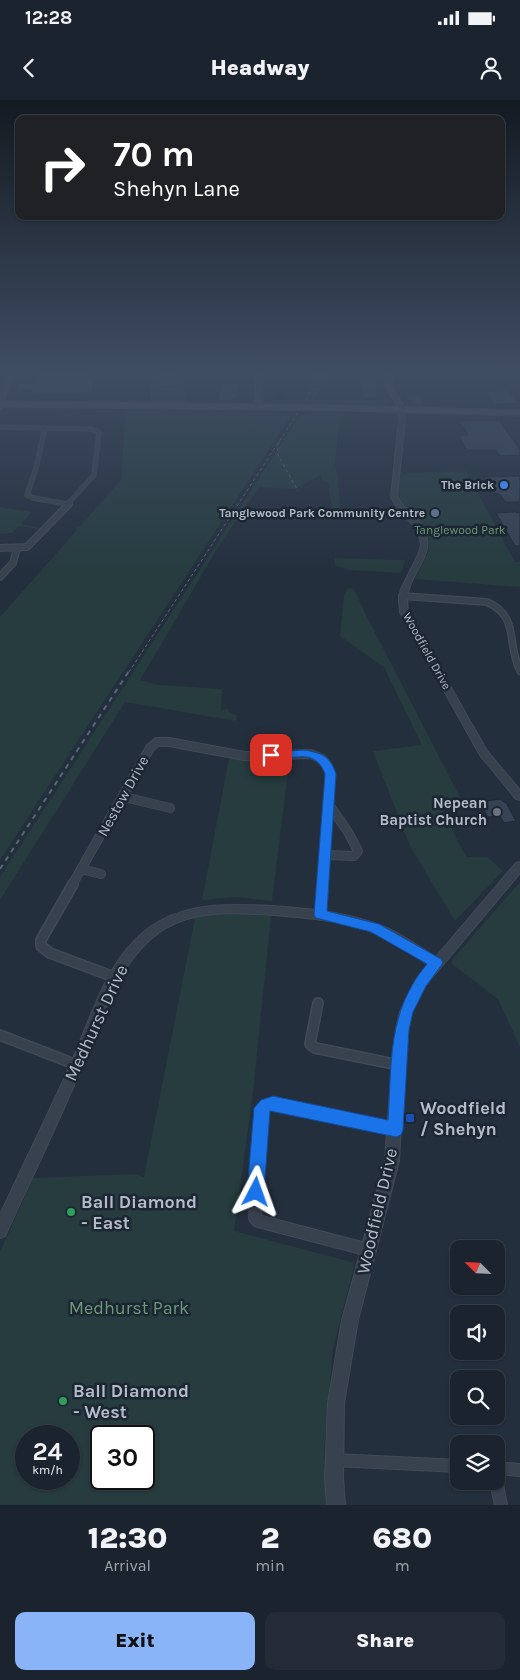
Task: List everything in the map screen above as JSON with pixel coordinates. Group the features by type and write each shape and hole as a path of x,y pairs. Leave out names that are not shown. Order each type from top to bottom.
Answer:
{"street":[{"path":"42,440 27,495 33,498 67,504"},
{"path":"0,548 17,548 27,546 33,542 94,475 98,440"},
{"name":"Woodfield Drive","path":"401,440 394,497 397,504 419,527 423,534 425,545 404,586 402,596 404,612 483,754 520,797"},
{"path":"0,577 13,564 17,548"},
{"path":"402,596 487,602 500,607 506,612 513,628 514,660 520,671"},
{"name":"Nestow Drive","path":"114,977 50,953 40,946 41,940 124,797 150,748 157,742 169,742 244,756 304,753 317,756 328,766 331,774 330,806 321,915"},
{"path":"124,797 170,808"},
{"path":"325,855 354,856 358,851 348,832 330,806"},
{"name":"Woodfield Drive","path":"336,1505 334,1460 336,1403 350,1320 392,1161 396,1130 402,1029 406,1012 421,982 520,866"},
{"path":"81,869 101,874"},
{"name":"Medhurst Drive","path":"0,1232 77,1065 114,977 124,961 148,935 178,917 209,909 228,907 321,915 374,928 436,963"},
{"path":"318,1003 310,1038 310,1044 315,1048 399,1065"},
{"path":"0,1035 77,1065"},
{"path":"369,1250 258,1222 255,1218 262,1108 273,1103 396,1130"},
{"path":"334,1460 450,1466"},
{"path":"505,1469 520,1470"},
{"path":"498,1490 501,1505"}],"green space":[{"path":"124,440 275,440 0,860 0,617 77,530 76,528 80,526 121,480"},
{"path":"284,440 337,440 335,465 338,477 340,508 332,510 328,483 322,481 321,475 294,489 259,487 217,549 140,680 159,685 222,689 221,710 228,709 229,712 237,716 236,721 125,702 0,900 0,877"},
{"name":"Tanglewood Park","path":"466,471 515,562 520,562 520,587 415,579 426,557 429,543 425,529 400,503 398,487 401,473"},
{"path":"0,507 32,512 21,524 40,528 19,526 12,533 0,534"},
{"path":"334,558 405,560 401,573 349,570 335,565"},
{"path":"348,588 354,589 463,803 441,808 466,857 487,857 503,871 455,921 410,846 373,751 422,745 384,667 340,636 344,596"},
{"path":"231,757 286,758 289,763 272,901 237,897 202,900 229,759"},
{"path":"520,882 520,1047 498,999 452,964 452,960"},
{"name":"Medhurst Park","path":"215,913 271,916 253,1092 234,1231 355,1263 333,1348 324,1452 326,1505 0,1505 0,1252 33,1178 135,1174 144,1177 195,918"}],"building":[{"path":"461,440 513,440 520,450 520,455 500,456 496,450 467,450"},
{"name":"The Brick","path":"520,476 520,502 505,502 499,493 493,493 484,477"},
{"path":"496,513 520,513 520,546 515,546"},
{"name":"Nepean Baptist Church","path":"500,799 507,804 516,821 504,823 500,816 488,817 480,802"}],"railway":[{"path":"129,672 280,440"},
{"path":"279,442 277,453 298,491"},
{"path":"0,869 129,671"}],"place":[{"name":"The Brick","path":"504,485"},
{"name":"Tanglewood Park Community Centre","path":"435,513"},
{"name":"Nepean Baptist Church","path":"497,812"},
{"name":"Woodfield / Shehyn","path":"410,1118"},
{"name":"Ball Diamond - East","path":"71,1212"},
{"name":"Ball Diamond - West","path":"63,1401"}],"route":[{"path":"256,1192 262,1108 267,1105 273,1103 396,1130 399,1050 406,1012 421,982 436,963 374,928 356,922 321,915 331,774 328,766 322,759 311,754 271,755"}]}
